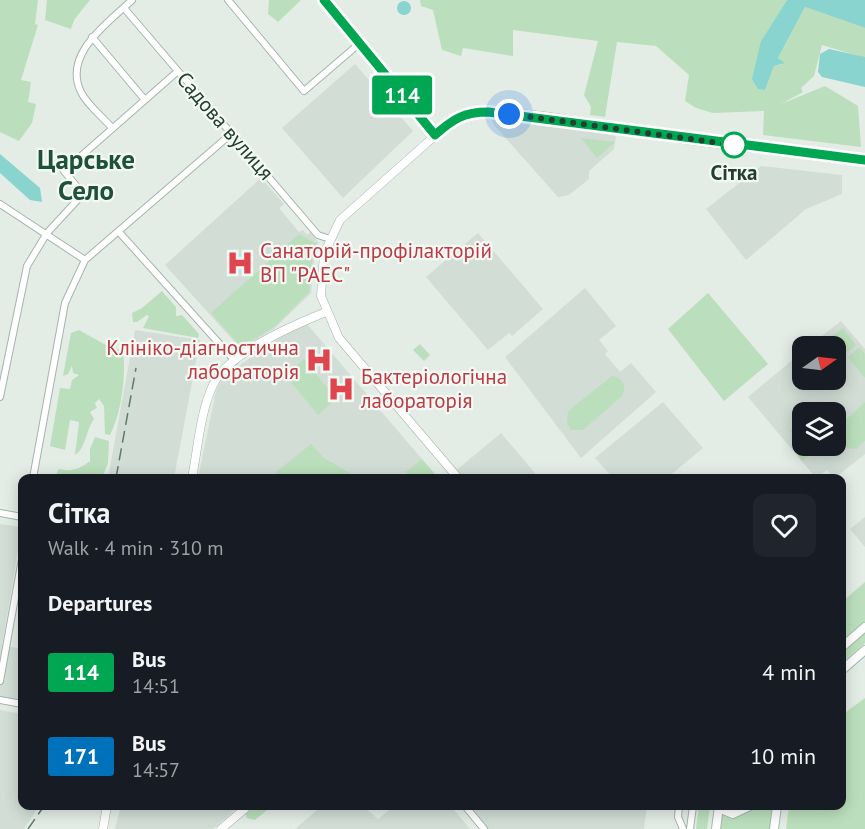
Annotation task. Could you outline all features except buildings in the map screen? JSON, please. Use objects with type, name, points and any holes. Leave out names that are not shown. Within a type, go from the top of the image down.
[{"type":"main road","points":[[846,644],[865,627]]},
{"type":"main road","points":[[846,667],[865,650]]},
{"type":"main road","points":[[716,829],[719,810]]},
{"type":"main road","points":[[725,810],[733,814],[742,810]]},
{"type":"main road","points":[[774,829],[776,810]]},
{"type":"street","points":[[112,128],[81,92],[78,71],[87,42],[132,0]]},
{"type":"street","points":[[228,0],[304,91],[360,43]]},
{"type":"street","points":[[324,0],[435,135]]},
{"type":"street","name":"Садова вулиця","points":[[123,8],[318,235],[330,239]]},
{"type":"street","points":[[92,37],[145,100]]},
{"type":"street","points":[[0,397],[27,266],[47,233],[83,194],[64,171],[177,71]]},
{"type":"street","points":[[455,474],[339,338],[321,296],[321,273],[330,239],[340,220],[454,118],[466,113],[488,112],[865,160]]},
{"type":"street","points":[[34,474],[65,303],[85,260],[231,134]]},
{"type":"street","points":[[0,204],[85,260]]},
{"type":"street","points":[[119,232],[235,361]]},
{"type":"street","points":[[193,474],[208,400],[214,382],[224,369],[280,330],[326,312]]},
{"type":"street","points":[[0,513],[18,516]]},
{"type":"street","points":[[0,681],[18,581]]},
{"type":"street","points":[[0,700],[18,703]]},
{"type":"street","points":[[103,829],[106,810]]},
{"type":"street","points":[[221,829],[243,810]]},
{"type":"street","points":[[468,810],[484,829]]},
{"type":"street","points":[[679,810],[678,817],[683,829]]},
{"type":"street","points":[[690,829],[692,810]]},
{"type":"shaded area","points":[[355,64],[413,131],[343,198],[282,128]]},
{"type":"shaded area","points":[[488,112],[616,136],[614,149],[589,171],[589,179],[569,195],[558,197],[494,125]]},
{"type":"shaded area","points":[[761,166],[842,175],[842,194],[806,209],[746,260],[706,209]]},
{"type":"shaded area","name":"Санаторій-профілакторій ВП \"РАЕС\"","points":[[261,178],[284,204],[279,208],[299,232],[303,230],[307,235],[310,232],[319,243],[314,260],[311,293],[274,329],[241,349],[165,265]]},
{"type":"shaded area","points":[[478,233],[543,309],[512,336],[509,333],[488,350],[426,277]]},
{"type":"shaded area","points":[[585,288],[616,326],[599,340],[608,351],[605,354],[620,372],[631,363],[656,392],[581,458],[505,357]]},
{"type":"shaded area","points":[[841,321],[865,349],[865,454],[840,474],[831,474],[827,470],[822,474],[813,474],[798,456],[846,456],[846,402],[792,402],[792,449],[748,397],[792,360],[792,390],[846,390],[846,336],[822,336]]},
{"type":"shaded area","points":[[307,324],[435,474],[199,474],[216,391],[223,377],[284,334]]},
{"type":"shaded area","points":[[135,330],[200,340],[175,474],[109,474]]},
{"type":"shaded area","points":[[663,402],[703,448],[672,474],[609,474],[595,458]]},
{"type":"shaded area","points":[[501,433],[536,474],[454,474]]},
{"type":"shaded area","points":[[865,517],[865,547],[850,529]]},
{"type":"shaded area","points":[[0,524],[18,526],[18,551],[2,645],[18,648],[18,700],[0,697]]},
{"type":"shaded area","points":[[0,710],[18,713],[18,810],[36,810],[24,829],[0,829]]},
{"type":"shaded area","points":[[120,810],[234,810],[213,829],[115,829]]},
{"type":"shaded area","points":[[317,810],[368,810],[378,819],[389,810],[454,810],[470,829],[295,829]]},
{"type":"shaded area","points":[[468,810],[646,810],[644,829],[484,829]]},
{"type":"green space","points":[[0,0],[38,0],[35,24],[38,25],[21,80],[31,82],[28,102],[36,104],[32,123],[19,141],[0,132]]},
{"type":"green space","points":[[47,0],[90,0],[74,20],[71,29],[45,20]]},
{"type":"green space","points":[[269,0],[301,0],[278,22],[268,14]]},
{"type":"green space","points":[[420,0],[787,0],[761,41],[765,90],[774,66],[783,64],[778,58],[805,7],[865,28],[865,58],[822,45],[814,76],[801,88],[803,92],[781,104],[825,86],[858,106],[861,147],[763,135],[764,111],[713,113],[696,108],[685,101],[689,75],[656,46],[617,42],[605,117],[590,115],[591,107],[584,95],[598,41],[513,30],[513,56],[463,48],[461,56],[442,50],[433,10],[421,6]]},
{"type":"green space","points":[[581,138],[615,142],[597,158]]},
{"type":"green space","points":[[299,234],[317,244],[312,260],[309,292],[274,327],[241,347],[211,313]]},
{"type":"green space","points":[[162,291],[176,307],[176,316],[182,315],[199,334],[198,338],[143,328],[149,316],[147,315],[133,322],[132,313],[142,308]]},
{"type":"green space","points":[[708,293],[768,364],[724,401],[668,329]]},
{"type":"green space","points":[[843,328],[856,345],[846,353],[846,336],[832,336]]},
{"type":"green space","points":[[79,330],[104,344],[123,351],[124,371],[120,404],[110,435],[105,434],[104,406],[99,399],[95,403],[97,408],[90,412],[94,419],[84,443],[75,455],[79,422],[70,420],[65,450],[50,446],[60,388],[70,389],[72,380],[79,375],[73,373],[72,366],[68,374],[63,376],[71,333]]},
{"type":"green space","points":[[420,344],[430,355],[424,361],[413,350]]},
{"type":"green space","points":[[860,347],[865,354],[865,378],[848,357]]},
{"type":"green space","points":[[304,359],[328,389],[328,397],[332,402],[318,415],[285,375]]},
{"type":"green space","points":[[612,376],[623,383],[622,396],[583,430],[571,430],[567,423],[568,411]]},
{"type":"green space","points":[[865,402],[865,441],[856,449],[846,448],[846,420]]},
{"type":"green space","points":[[95,437],[109,441],[108,463],[104,474],[56,474],[59,469],[76,469],[90,461],[90,449]]},
{"type":"green space","points":[[311,444],[324,458],[351,474],[276,474]]},
{"type":"green space","points":[[798,456],[808,456],[802,461]]},
{"type":"green space","points":[[422,459],[435,474],[408,474],[406,472]]},
{"type":"green space","points":[[865,582],[865,623],[846,640],[846,599]]},
{"type":"green space","points":[[865,631],[865,643],[846,660],[846,648]]},
{"type":"green space","points":[[865,698],[865,829],[786,829],[788,810],[846,810],[846,712]]},
{"type":"green space","points":[[249,810],[267,810],[255,820],[247,818],[245,813]]},
{"type":"green space","points":[[698,810],[709,810],[707,829],[696,829]]},
{"type":"green space","points":[[718,810],[776,810],[774,829],[716,829]]},
{"type":"water","points":[[787,0],[865,0],[865,28],[805,7],[778,58],[785,63],[774,66],[765,90],[758,89],[752,79],[761,41]]},
{"type":"water","points":[[404,1],[409,3],[411,8],[409,13],[404,15],[399,13],[397,8],[399,3]]},
{"type":"water","points":[[829,49],[865,57],[865,87],[822,77],[818,72],[820,54]]},
{"type":"water","points":[[0,154],[40,188],[42,202],[30,200],[0,173]]},
{"type":"railway","points":[[117,474],[136,368]]},
{"type":"railway","points":[[28,829],[41,810]]},
{"type":"bus line","name":"114","points":[[324,0],[435,135],[454,118],[466,113],[488,112],[573,121],[657,135],[865,160]]},
{"type":"place","name":"Сітка","points":[[734,145]]},
{"type":"place","name":"Санаторій-профілакторій ВП \"РАЕС\"","points":[[240,263]]},
{"type":"place","name":"Клініко-діагностична лабораторія","points":[[319,360]]},
{"type":"place","name":"Бактеріологічна лабораторія","points":[[341,389]]},
{"type":"district","name":"Царське Село","points":[[86,176]]},
{"type":"route","points":[[509,114],[573,121],[734,145]]}]
